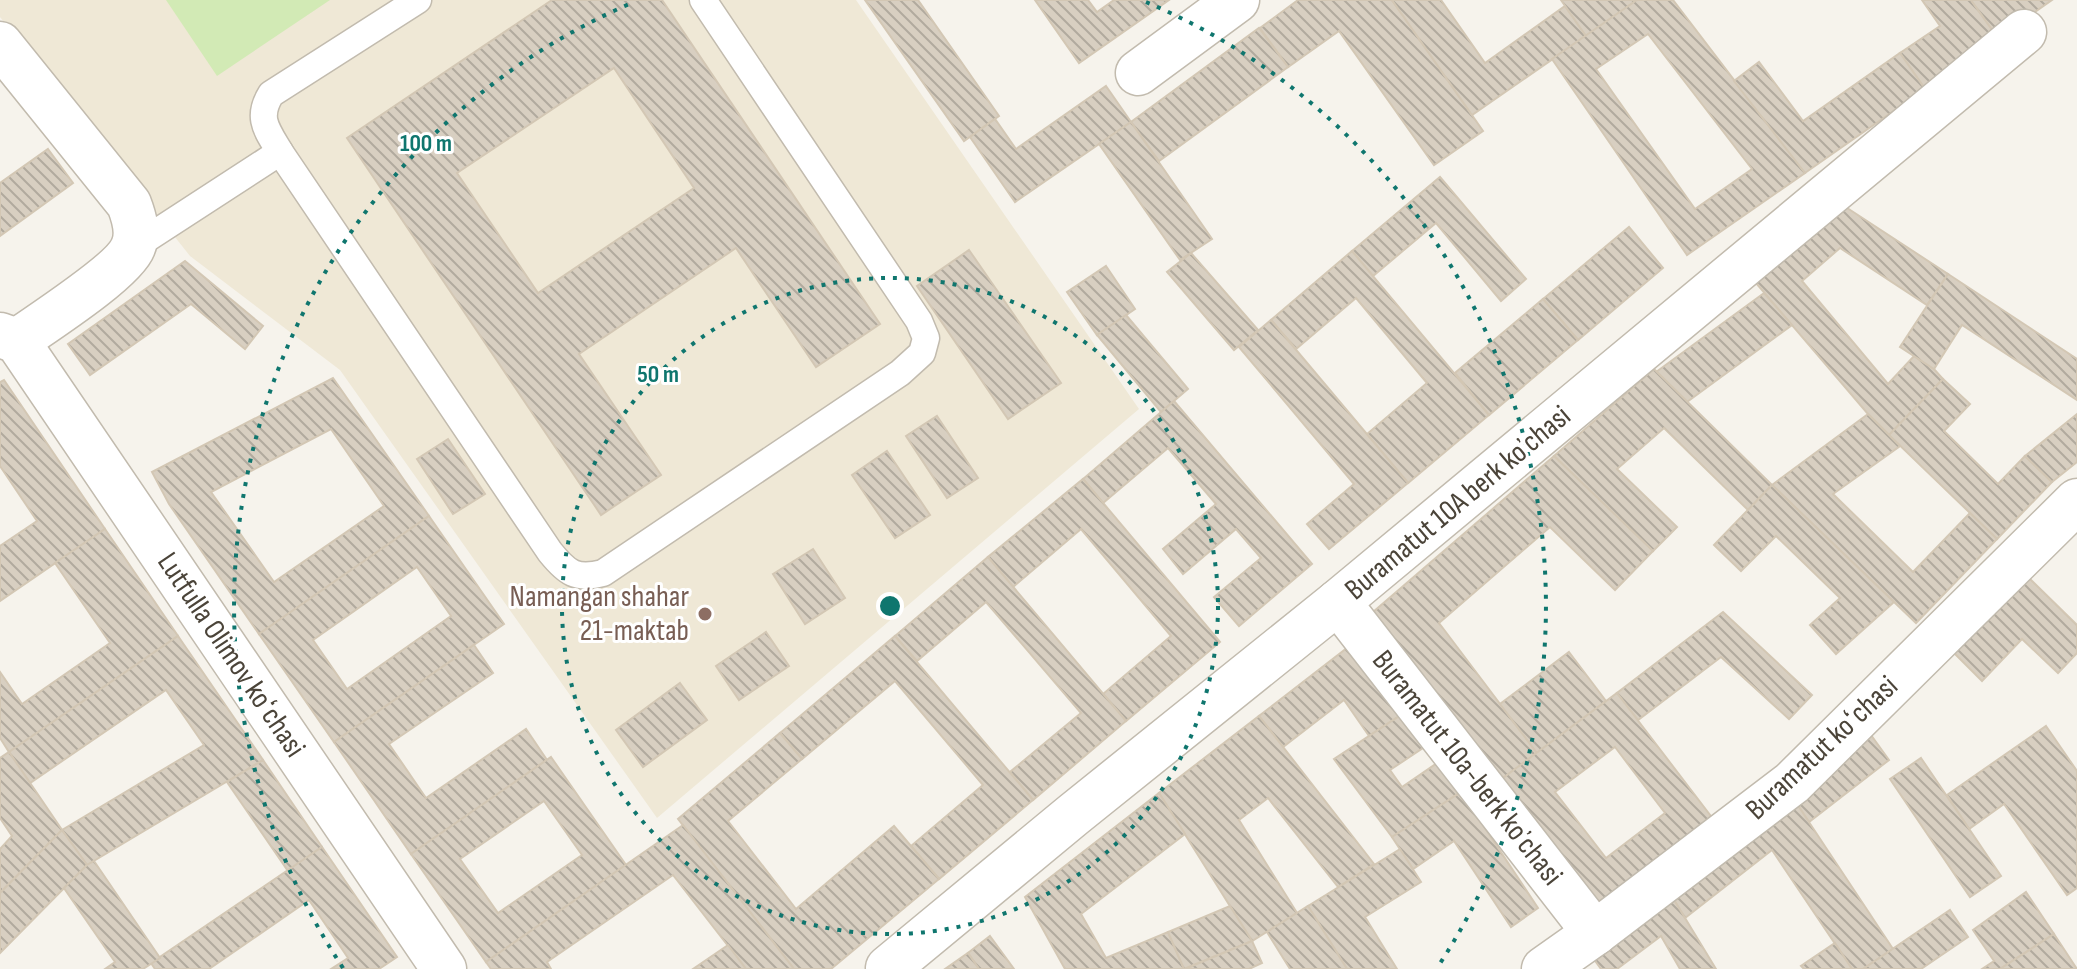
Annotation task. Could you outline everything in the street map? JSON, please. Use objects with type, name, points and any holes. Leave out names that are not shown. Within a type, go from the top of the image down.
[{"type":"street","points":[[1138,73],[1237,0]]},
{"type":"street","name":"Buramatut 10А berk koʼchasi","points":[[888,968],[1338,602],[2024,32]]},
{"type":"street","points":[[0,44],[129,204],[134,215],[134,247]]},
{"type":"street","name":"Lutfulla Olimov koʻchasi","points":[[134,247],[117,268],[9,338],[444,969]]},
{"type":"street","name":"Buramatut koʻchasi","points":[[1550,967],[1792,783],[2077,501]]},
{"type":"street","name":"Buramatut 10а-berk koʼchasi","points":[[1338,602],[1595,933]]},
{"type":"lane","points":[[418,0],[271,94],[264,105],[263,117],[280,152],[550,552],[562,567],[576,575],[590,576],[603,573],[900,373],[922,353],[926,338],[919,321],[703,0]]},
{"type":"lane","points":[[134,247],[280,152]]},
{"type":"shaded area","name":"Namangan shahar 21-maktab","points":[[0,0],[856,0],[1139,409],[657,818],[340,370],[190,256],[0,17]]},
{"type":"green space","points":[[166,0],[330,0],[217,76]]},
{"type":"building","points":[[552,0],[662,0],[880,324],[816,367],[736,248],[579,354],[661,475],[601,515],[347,138]],"holes":[[[614,68],[694,188],[538,293],[457,173]]]},
{"type":"building","points":[[865,0],[918,0],[999,116],[964,141]]},
{"type":"building","points":[[1035,0],[1088,0],[1097,12],[1114,0],[1169,0],[1079,63]]},
{"type":"building","points":[[1298,0],[1392,0],[1483,131],[1434,165],[1339,31],[1288,67],[1260,28]]},
{"type":"building","points":[[1392,0],[1441,0],[1485,63],[1565,6],[1586,36],[1472,115]]},
{"type":"building","points":[[1561,0],[1637,0],[1586,36]]},
{"type":"building","points":[[1637,0],[1673,0],[1805,173],[1687,255],[1552,59]],"holes":[[[1648,34],[1752,169],[1695,209],[1596,69]]]},
{"type":"building","points":[[1922,0],[1971,0],[1998,38],[1925,89],[1900,53],[1940,26]]},
{"type":"building","points":[[1971,0],[2052,0],[1998,38]]},
{"type":"building","points":[[1259,28],[1288,67],[1159,161],[1131,122]]},
{"type":"building","points":[[1900,53],[1925,89],[1805,173],[1734,81],[1759,62],[1803,121]]},
{"type":"building","points":[[1106,86],[1131,122],[1015,202],[970,137],[995,119],[1016,149]]},
{"type":"building","points":[[1131,122],[1212,239],[1180,260],[1099,144]]},
{"type":"building","points":[[48,149],[73,183],[0,236],[0,183]]},
{"type":"building","points":[[1440,177],[1526,279],[1501,301],[1436,223],[1373,276],[1352,251]]},
{"type":"building","points":[[1838,202],[1948,274],[1927,305],[1840,248],[1802,281],[1888,384],[1914,356],[1943,379],[1889,435],[1750,276]]},
{"type":"building","points":[[1629,227],[1663,268],[1578,340],[1543,299]]},
{"type":"building","points":[[969,250],[1061,383],[1008,419],[917,286]]},
{"type":"building","points":[[1352,251],[1489,415],[1408,483],[1367,434],[1427,383],[1356,298],[1296,349],[1271,320]]},
{"type":"building","points":[[1191,253],[1258,330],[1234,350],[1167,272]]},
{"type":"building","points":[[185,261],[263,326],[245,349],[191,304],[90,375],[68,344]]},
{"type":"building","points":[[1106,266],[1135,309],[1097,335],[1067,292]]},
{"type":"building","points":[[1948,274],[2077,359],[2077,400],[1962,325],[1934,369],[1900,347]]},
{"type":"building","points":[[1764,293],[1792,325],[1687,402],[1656,372]]},
{"type":"building","points":[[1543,299],[1578,340],[1489,415],[1455,373]]},
{"type":"building","points":[[1126,315],[1188,389],[1161,412],[1097,335]]},
{"type":"building","points":[[1271,320],[1408,483],[1329,549],[1307,524],[1354,484],[1239,347]]},
{"type":"building","points":[[1654,369],[1772,485],[1748,510],[1664,428],[1617,469],[1677,527],[1653,551],[1554,456]]},
{"type":"building","points":[[333,378],[429,516],[259,634],[169,504],[152,472]],"holes":[[[331,429],[384,506],[274,582],[211,492]]]},
{"type":"building","points":[[1943,379],[1970,404],[1944,431],[1998,484],[2025,456],[2052,482],[1997,539],[1889,435]]},
{"type":"building","points":[[4,380],[105,529],[0,601],[0,546],[37,521],[0,466],[0,382]]},
{"type":"building","points":[[1174,401],[1312,564],[1239,626],[1214,597],[1261,558],[1236,529],[1183,574],[1163,549],[1216,504],[1168,448],[1103,503],[1083,479]]},
{"type":"building","points":[[1868,414],[1900,446],[1833,494],[1913,572],[1970,513],[1997,539],[1916,623],[1772,485]]},
{"type":"building","points":[[2077,414],[2077,462],[2052,482],[2025,456]]},
{"type":"building","points":[[937,416],[978,478],[947,498],[906,436]]},
{"type":"building","points":[[448,439],[485,494],[453,514],[417,459]]},
{"type":"building","points":[[887,451],[930,515],[895,538],[852,475]]},
{"type":"building","points":[[1554,456],[1653,551],[1615,590],[1550,527],[1439,623],[1537,753],[1499,781],[1372,613]]},
{"type":"building","points":[[1083,479],[1220,642],[1126,721],[1103,694],[1171,636],[1081,529],[1013,587],[988,557]]},
{"type":"building","points":[[1772,485],[1894,602],[1836,654],[1810,625],[1840,598],[1776,536],[1741,571],[1714,545]]},
{"type":"building","points":[[429,516],[504,624],[334,742],[259,634]],"holes":[[[417,567],[451,616],[347,689],[313,640]]]},
{"type":"building","points":[[105,529],[178,636],[9,752],[0,738],[0,672],[22,704],[110,643],[55,563]]},
{"type":"building","points":[[813,549],[845,598],[805,624],[773,574]]},
{"type":"building","points":[[988,557],[1126,721],[1033,800],[1010,772],[1081,713],[986,602],[917,661],[895,636]]},
{"type":"building","points":[[2023,572],[2077,625],[2077,653],[2058,673],[2022,639],[1982,681],[1949,648]]},
{"type":"building","points":[[1723,612],[1812,695],[1789,719],[1721,657],[1638,720],[1617,693]]},
{"type":"building","points":[[766,632],[789,666],[739,700],[716,666]]},
{"type":"building","points":[[178,636],[263,760],[87,865],[62,830],[204,745],[166,690],[30,783],[9,752]]},
{"type":"building","points":[[895,636],[1033,800],[939,879],[911,846],[983,785],[895,681],[802,759],[780,733]]},
{"type":"building","points":[[1356,641],[1404,713],[1369,736],[1344,700],[1283,747],[1259,716]]},
{"type":"building","points":[[474,645],[493,673],[389,744],[426,798],[526,729],[547,760],[411,854],[334,742]]},
{"type":"building","points":[[1569,652],[1606,701],[1537,753],[1500,704]]},
{"type":"building","points":[[680,683],[707,720],[643,767],[616,730]]},
{"type":"building","points":[[1617,693],[1720,828],[1602,917],[1499,781]],"holes":[[[1615,747],[1665,813],[1606,858],[1555,792]]]},
{"type":"building","points":[[1404,713],[1426,746],[1390,770],[1402,787],[1440,761],[1461,792],[1392,837],[1334,759]]},
{"type":"building","points":[[1259,716],[1374,864],[1338,887],[1268,798],[1239,820],[1297,913],[1252,941],[1159,793]]},
{"type":"building","points":[[2046,726],[2077,771],[2077,888],[2067,895],[2004,804],[1969,829],[1947,795]]},
{"type":"building","points":[[780,733],[802,759],[728,821],[796,909],[894,826],[939,879],[831,969],[794,969],[678,819]]},
{"type":"building","points":[[1871,735],[1889,760],[1809,822],[1791,795]]},
{"type":"building","points":[[9,752],[62,830],[0,893],[0,849],[12,836],[0,818],[0,758]]},
{"type":"building","points":[[551,757],[626,865],[486,962],[411,854]],"holes":[[[544,801],[582,855],[498,913],[460,859]]]},
{"type":"building","points":[[1921,758],[2001,876],[1970,897],[1890,779]]},
{"type":"building","points":[[263,760],[322,847],[288,871],[227,782]]},
{"type":"building","points":[[1461,792],[1538,908],[1511,927],[1454,841],[1413,869],[1392,837]]},
{"type":"building","points":[[1159,793],[1185,834],[1081,914],[1106,958],[1168,932],[1184,969],[1065,969],[1025,897]]},
{"type":"building","points":[[1791,795],[1893,949],[1863,969],[1852,969],[1772,850],[1685,918],[1668,890]]},
{"type":"building","points":[[683,825],[794,969],[746,969],[673,875],[547,962],[551,969],[491,969],[486,962]]},
{"type":"building","points":[[62,830],[87,865],[0,953],[0,893]]},
{"type":"building","points":[[322,847],[397,957],[379,969],[331,969],[348,958],[309,900],[209,969],[155,969],[151,963]]},
{"type":"building","points":[[1400,849],[1421,882],[1365,917],[1397,969],[1347,969],[1308,906]]},
{"type":"building","points":[[94,861],[160,958],[143,969],[105,969],[115,962],[64,888]]},
{"type":"building","points":[[1668,890],[1716,969],[1680,969],[1661,936],[1617,969],[1601,969],[1588,951]]},
{"type":"building","points":[[2026,892],[2054,934],[2000,969],[1982,969],[1994,961],[1973,930]]},
{"type":"building","points":[[1230,906],[1252,941],[1184,969],[1168,932]]},
{"type":"building","points":[[1308,906],[1347,969],[1290,969],[1267,932]]},
{"type":"building","points":[[1950,910],[1968,937],[1921,969],[1863,969]]},
{"type":"building","points":[[2054,934],[2077,969],[2000,969]]},
{"type":"building","points":[[990,936],[1014,969],[979,969],[968,953]]},
{"type":"building","points":[[1252,941],[1262,963],[1249,969],[1185,969]]},
{"type":"building","points":[[1835,943],[1852,969],[1804,969],[1801,966]]},
{"type":"building","points":[[728,945],[746,969],[693,969]]},
{"type":"building","points":[[968,953],[979,969],[945,969]]},
{"type":"place","name":"Namangan shahar 21-maktab","points":[[705,614]]}]
